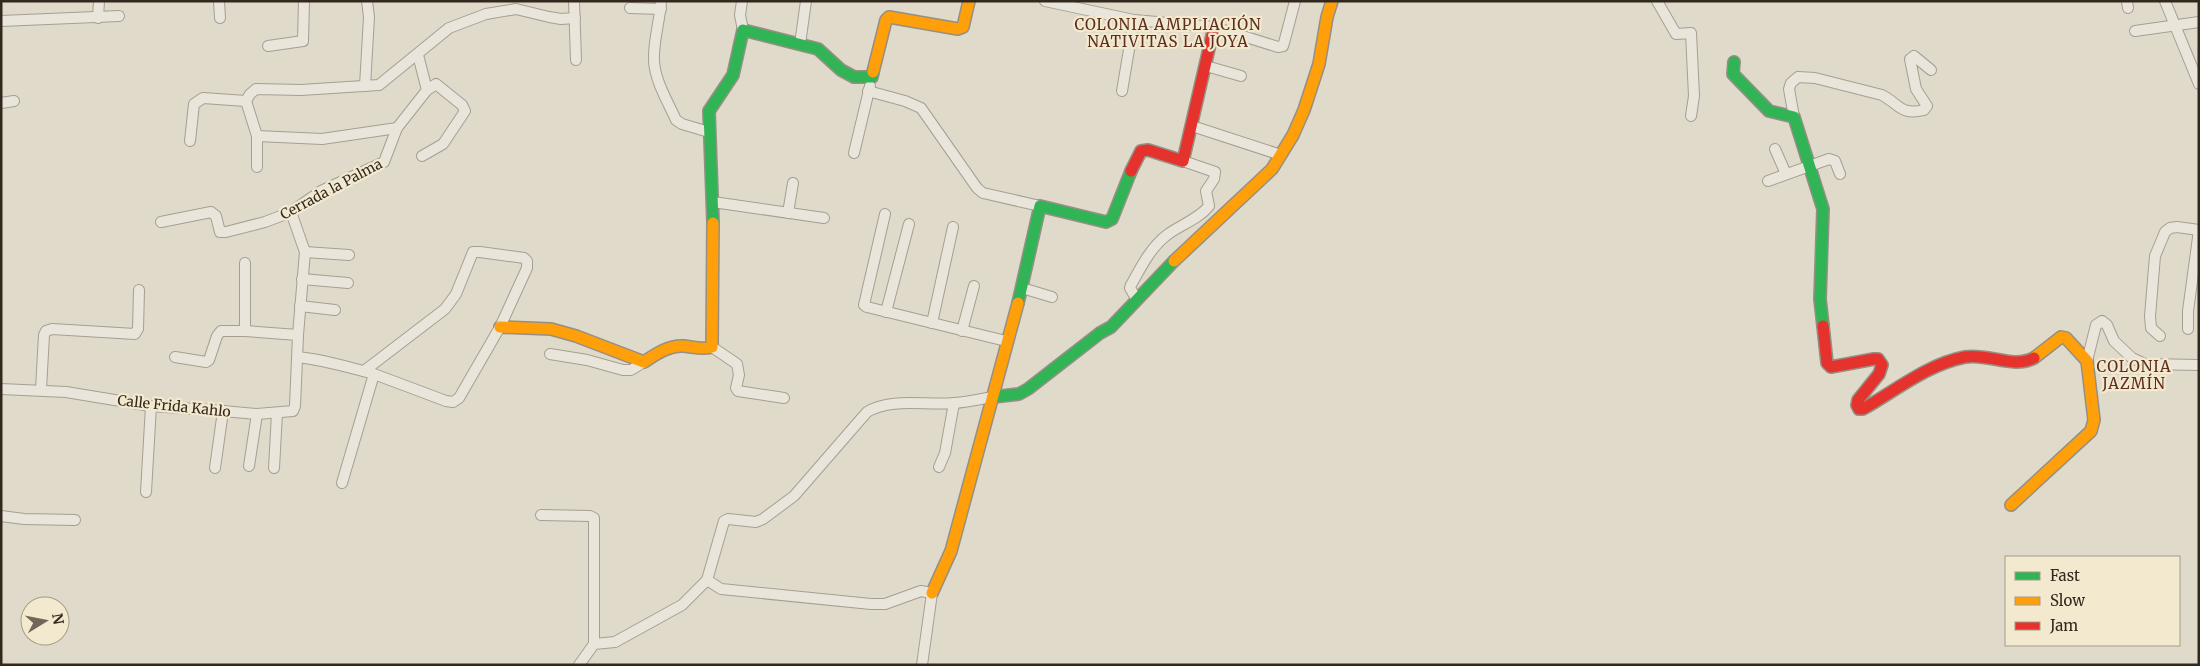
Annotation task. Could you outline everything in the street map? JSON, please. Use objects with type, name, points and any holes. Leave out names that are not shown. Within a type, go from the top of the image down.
[{"type":"street","points":[[98,18],[99,1]]},
{"type":"street","points":[[219,1],[220,18]]},
{"type":"street","points":[[268,46],[303,41],[304,1]]},
{"type":"street","points":[[365,86],[369,17],[367,1]]},
{"type":"street","points":[[533,1],[533,12]]},
{"type":"street","points":[[574,1],[576,60]]},
{"type":"street","points":[[712,347],[713,202],[709,132],[710,110],[712,103],[729,81],[732,74],[743,30],[740,15],[742,1]]},
{"type":"street","points":[[800,44],[806,1]]},
{"type":"street","points":[[854,153],[886,20],[889,17],[958,29],[963,27],[965,23],[969,1]]},
{"type":"street","points":[[1045,1],[1134,20],[1214,27],[1278,47],[1283,46],[1295,1]]},
{"type":"street","points":[[594,644],[615,642],[682,604],[707,580],[724,521],[728,518],[756,522],[783,506],[794,496],[866,412],[873,408],[894,405],[954,403],[1019,394],[1038,384],[1100,333],[1118,321],[1190,244],[1262,180],[1281,155],[1293,135],[1304,110],[1319,64],[1327,17],[1332,1]]},
{"type":"street","points":[[1657,1],[1676,34],[1692,33],[1694,96],[1690,116]]},
{"type":"street","points":[[2165,1],[2199,84]]},
{"type":"street","points":[[630,8],[661,5],[654,50],[654,63],[658,81],[676,120],[682,124],[709,132]]},
{"type":"street","points":[[257,167],[257,136],[246,101],[256,89],[301,90],[379,85],[449,28],[471,19],[505,10],[516,9],[561,19],[575,18]]},
{"type":"street","points":[[1,21],[119,16]]},
{"type":"street","points":[[1122,91],[1134,20]]},
{"type":"street","points":[[2135,31],[2199,22]]},
{"type":"street","points":[[1183,161],[1214,27]]},
{"type":"street","points":[[743,30],[800,44],[822,52],[831,63],[854,77],[872,78]]},
{"type":"street","points":[[418,55],[427,90],[436,84],[440,86],[462,105],[465,111],[443,144],[422,156]]},
{"type":"street","points":[[1931,70],[1914,56],[1910,59],[1916,89],[1927,106],[1924,110],[1918,112],[1899,109],[1892,100],[1882,95],[1815,78],[1798,77],[1791,83],[1789,89],[1794,117],[1823,212],[1820,299],[1827,363],[1837,367],[1878,359],[1882,365],[1879,374],[1858,400],[1857,405],[1859,409],[1863,409],[1945,364],[1966,357],[1980,356],[2023,362],[2034,357],[2061,337],[2066,338],[2087,361]]},
{"type":"street","points":[[1734,62],[1734,74],[1769,111],[1794,117]]},
{"type":"street","points":[[1206,66],[1241,76]]},
{"type":"street","name":"Cerrada la Palma","points":[[161,222],[211,212],[216,216],[220,232],[265,222],[291,212],[321,191],[384,162],[397,128],[427,90]]},
{"type":"street","points":[[868,91],[910,102],[921,108],[977,188],[983,193],[1106,222],[1112,219],[1137,156],[1141,151],[1148,150],[1215,172],[1214,180],[1206,191],[1208,206],[1200,214],[1165,236],[1153,250],[1131,285],[1130,288],[1137,300]]},
{"type":"street","points":[[190,141],[194,104],[197,100],[203,98],[246,101]]},
{"type":"street","points":[[1,103],[14,101]]},
{"type":"street","points":[[1192,126],[1281,155]]},
{"type":"street","points":[[257,136],[322,139],[397,128]]},
{"type":"street","points":[[1775,149],[1786,174]]},
{"type":"street","points":[[1768,181],[1808,166],[1833,160],[1840,174]]},
{"type":"street","points":[[788,214],[793,183]]},
{"type":"street","points":[[713,202],[824,218]]},
{"type":"street","points":[[922,665],[932,593],[951,551],[993,397],[1006,341],[1022,288],[1040,206]]},
{"type":"street","points":[[291,212],[305,252],[298,357],[323,360],[369,372],[446,401],[453,402],[458,398],[500,327],[527,268],[528,261],[524,258],[473,252],[456,294],[445,309],[369,372],[342,483]]},
{"type":"street","points":[[884,214],[864,305],[1006,341]]},
{"type":"street","points":[[886,312],[909,224]]},
{"type":"street","points":[[932,323],[953,227]]},
{"type":"street","points":[[2160,336],[2151,328],[2150,316],[2155,256],[2165,232],[2170,228],[2199,230],[2188,311],[2188,329]]},
{"type":"street","points":[[305,252],[349,255]]},
{"type":"street","points":[[244,263],[245,331]]},
{"type":"street","points":[[302,279],[348,282]]},
{"type":"street","points":[[962,331],[974,286]]},
{"type":"street","points":[[1022,288],[1052,296]]},
{"type":"street","points":[[41,389],[44,335],[46,331],[52,329],[136,334],[138,329],[139,290]]},
{"type":"street","points":[[300,306],[335,310]]},
{"type":"street","points":[[2011,505],[2091,431],[2094,420],[2087,361],[2096,325],[2102,321],[2107,325],[2114,341],[2132,358],[2146,364],[2199,365]]},
{"type":"street","points":[[500,327],[551,329],[576,336],[644,362]]},
{"type":"street","points":[[175,357],[206,362],[209,360],[217,336],[221,331],[298,335]]},
{"type":"street","points":[[550,354],[587,360],[623,370],[631,370],[671,347],[684,346],[706,349],[712,347]]},
{"type":"street","points":[[712,347],[737,364],[739,375],[736,388],[738,391],[784,398]]},
{"type":"street","name":"Calle Frida Kahlo","points":[[1,389],[41,389],[151,406],[257,414],[277,413],[293,411],[295,406],[298,357]]},
{"type":"street","points":[[939,467],[944,453],[954,403]]},
{"type":"street","points":[[146,492],[151,406]]},
{"type":"street","points":[[216,468],[223,411]]},
{"type":"street","points":[[274,468],[277,413]]},
{"type":"street","points":[[249,466],[257,414]]},
{"type":"street","points":[[541,515],[590,516],[594,518],[594,644],[579,665]]},
{"type":"street","points":[[1,516],[24,519],[75,520]]},
{"type":"street","points":[[707,580],[721,589],[871,604],[885,604],[921,591],[932,593]]},
{"type":"traffic: fast","points":[[713,223],[709,111],[733,75],[743,30],[818,49],[841,70],[854,77],[872,77],[873,72]]},
{"type":"traffic: fast","points":[[1734,62],[1733,74],[1769,111],[1794,117],[1823,209],[1820,299],[1823,326]]},
{"type":"traffic: fast","points":[[1018,303],[1040,206],[1106,222],[1112,219],[1131,171]]},
{"type":"traffic: fast","points":[[993,397],[1019,394],[1028,389],[1100,333],[1111,327],[1174,261]]},
{"type":"traffic: slow","points":[[873,72],[886,20],[889,17],[958,29],[963,27],[969,1]]},
{"type":"traffic: slow","points":[[1174,261],[1272,169],[1293,135],[1304,110],[1319,64],[1327,17],[1332,1]]},
{"type":"traffic: slow","points":[[500,327],[551,329],[576,336],[644,362],[673,347],[712,347],[713,223]]},
{"type":"traffic: slow","points":[[932,593],[951,551],[1018,303]]},
{"type":"traffic: slow","points":[[2011,505],[2091,431],[2094,420],[2087,361],[2066,338],[2061,337],[2034,358]]},
{"type":"traffic: jam","points":[[1131,171],[1141,151],[1148,150],[1183,161],[1214,27]]},
{"type":"traffic: jam","points":[[1823,326],[1827,363],[1831,367],[1874,359],[1878,359],[1882,365],[1879,374],[1858,400],[1857,405],[1859,409],[1863,409],[1925,372],[1951,361],[1974,356],[2018,362],[2034,358]]},
{"type":"district","name":"COLONIA AMPLIACIÓN NATIVITAS LA JOYA","points":[[1168,32]]},
{"type":"district","name":"COLONIA JAZMÍN","points":[[2134,374]]}]
